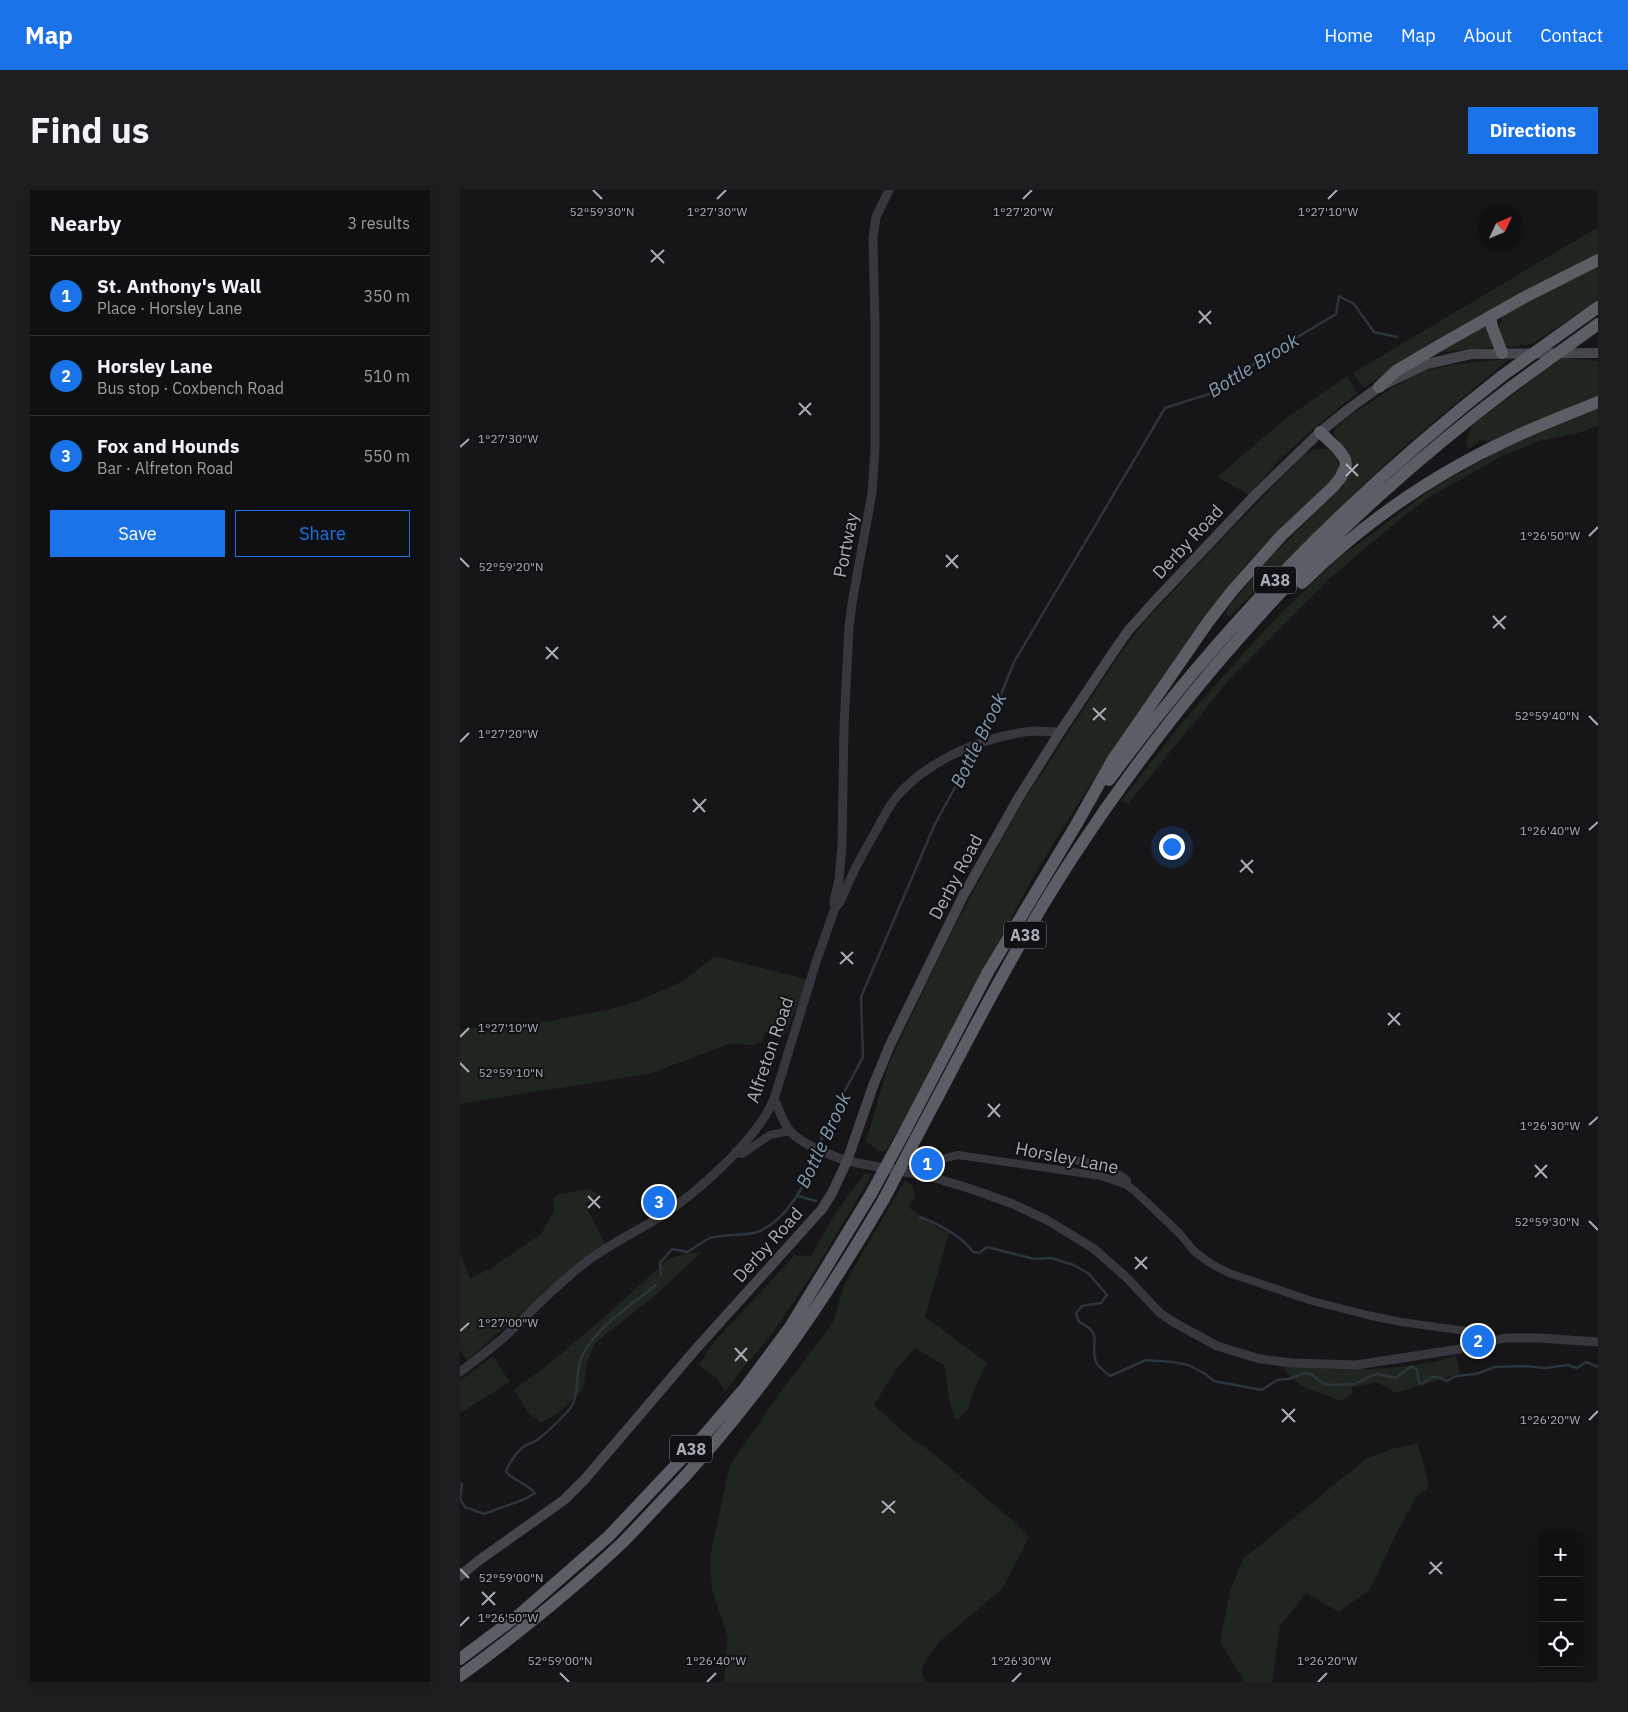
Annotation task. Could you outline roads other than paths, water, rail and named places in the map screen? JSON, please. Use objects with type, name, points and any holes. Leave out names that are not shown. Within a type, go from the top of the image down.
[{"type":"highway","points":[[1379,387],[1396,371],[1490,317],[1598,260]]},
{"type":"highway","name":"A38","points":[[460,1659],[520,1614],[609,1536],[707,1432],[744,1389],[790,1327],[871,1194],[988,972],[1082,815],[1204,658],[1262,593],[1317,536],[1374,483],[1502,376],[1598,307]]},
{"type":"highway","points":[[1490,317],[1502,353]]},
{"type":"highway","name":"A38","points":[[460,1676],[529,1625],[621,1544],[691,1470],[748,1403],[791,1346],[831,1287],[884,1199],[1002,974],[1048,897],[1099,818],[1151,746],[1201,683],[1252,624],[1326,546],[1380,495],[1511,386],[1598,324]]},
{"type":"highway","points":[[1151,746],[1278,607],[1314,571],[1362,531],[1421,489],[1464,463],[1510,439],[1598,402]]},
{"type":"highway","points":[[1082,815],[1112,761],[1208,622],[1281,536],[1333,487],[1341,477],[1346,464],[1345,458],[1320,432]]},
{"type":"main road","name":"Derby Road","points":[[460,1576],[564,1500],[585,1479],[695,1350],[816,1218],[832,1194],[847,1162],[881,1066],[922,978],[982,861],[1060,732],[1112,654],[1141,617],[1256,494],[1320,432],[1379,387],[1427,364],[1472,354],[1598,353]]},
{"type":"street","name":"Portway","points":[[835,908],[834,901],[839,880],[842,845],[844,727],[849,628],[872,493],[875,450],[876,327],[873,238],[876,217],[889,190]]},
{"type":"street","name":"Alfreton Road","points":[[460,1372],[500,1341],[574,1271],[603,1250],[659,1217],[695,1191],[735,1152],[757,1127],[774,1099],[817,959],[835,908],[840,902],[861,856],[898,795],[919,776],[954,755],[984,743],[1031,732],[1060,732]]},
{"type":"street","points":[[774,1099],[790,1131],[813,1146],[847,1162],[932,1177],[974,1190],[1013,1204],[1078,1238],[1106,1258],[1160,1313],[1199,1336],[1234,1352],[1269,1361],[1356,1366],[1460,1349],[1494,1340],[1526,1337],[1598,1342]]},
{"type":"street","points":[[735,1152],[742,1154],[770,1135],[790,1131]]},
{"type":"street","points":[[1034,1151],[1111,1169],[1126,1180],[1127,1185]]},
{"type":"street","name":"Horsley Lane","points":[[932,1177],[935,1165],[939,1160],[958,1156],[1100,1176],[1127,1185],[1151,1205],[1195,1252],[1212,1265],[1228,1273],[1309,1300],[1367,1316],[1473,1332],[1491,1336],[1494,1340]]},
{"type":"waterway","name":"Bottle Brook","points":[[980,740],[992,717],[1014,662],[1165,408],[1212,393],[1264,357],[1336,314],[1339,296],[1354,304],[1374,332],[1397,337]]},
{"type":"waterway","name":"Bottle Brook","points":[[819,1147],[825,1128],[863,1057],[861,997],[935,824],[977,747]]},
{"type":"waterway","name":"Bottle Brook","points":[[661,1275],[660,1263],[672,1249],[687,1252],[710,1238],[754,1233],[770,1225],[780,1217],[796,1198],[817,1153]]},
{"type":"waterway","points":[[798,1196],[816,1201]]},
{"type":"waterway","points":[[920,1217],[956,1235],[973,1252],[979,1253],[987,1247],[1034,1259],[1051,1258],[1074,1265],[1089,1274],[1107,1295],[1101,1303],[1082,1306],[1076,1313],[1079,1322],[1087,1326],[1094,1335],[1096,1362],[1110,1376],[1146,1360],[1172,1362],[1188,1365],[1204,1373],[1214,1381],[1262,1390],[1277,1380],[1288,1379],[1306,1373],[1311,1374],[1324,1384],[1355,1384],[1377,1374],[1396,1378],[1410,1367],[1413,1367],[1417,1370],[1419,1383],[1422,1384],[1434,1377],[1447,1381],[1456,1376],[1476,1374],[1495,1367],[1523,1366],[1545,1368],[1568,1365],[1577,1368],[1586,1362],[1598,1367]]},
{"type":"waterway","name":"Bottle Brook","points":[[460,1483],[462,1484],[460,1499],[465,1507],[484,1514],[525,1499],[535,1493],[506,1472],[511,1462],[523,1447],[535,1441],[549,1430],[565,1415],[572,1405],[575,1399],[578,1370],[582,1356],[596,1335],[615,1317],[656,1285]]},
{"type":"place","name":"St. Anthony's Wall","points":[[927,1164]]},
{"type":"place","name":"Fox and Hounds","points":[[659,1202]]},
{"type":"place","name":"Horsley Lane","points":[[1478,1341]]}]
